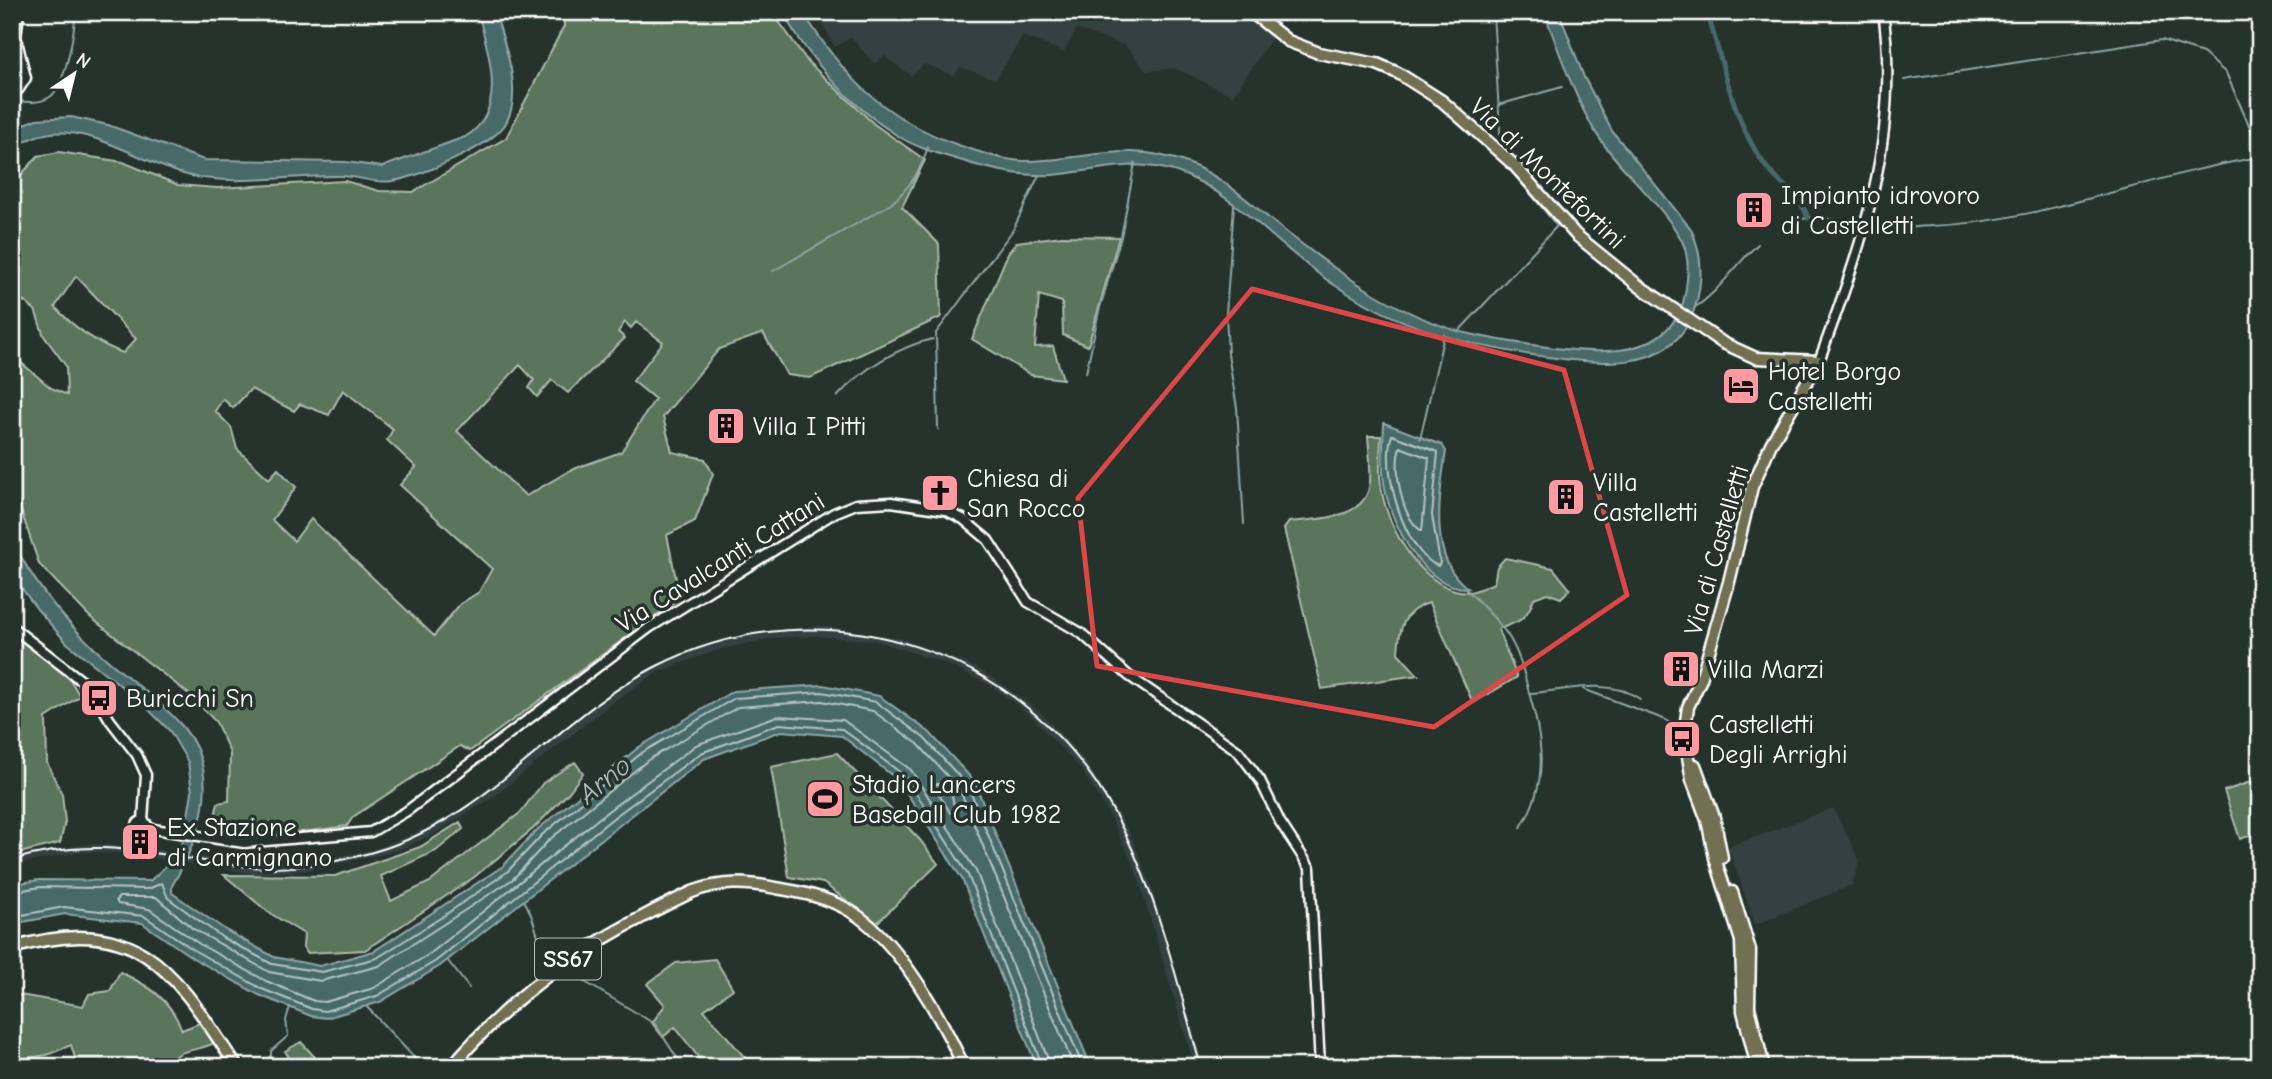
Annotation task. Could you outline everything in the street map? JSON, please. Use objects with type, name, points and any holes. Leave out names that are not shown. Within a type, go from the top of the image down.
[{"type":"main road","name":"Via di Montefortini","points":[[1251,12],[1288,41],[1319,53],[1377,64],[1398,73],[1442,101],[1514,165],[1576,235],[1696,326],[1732,348],[1756,358],[1819,361]]},
{"type":"main road","name":"Via di Castelletti","points":[[1758,1067],[1742,1011],[1741,941],[1715,858],[1707,820],[1692,780],[1684,734],[1685,720],[1709,652],[1752,487],[1776,434],[1819,361]]},
{"type":"main road","points":[[1685,720],[1699,778],[1714,817],[1721,857],[1748,939],[1751,963],[1749,1007],[1764,1067]]},
{"type":"main road","name":"SS67","points":[[451,1067],[507,1006],[572,956],[619,929],[709,886],[735,883],[790,890],[829,901],[857,916],[886,944],[918,986],[947,1031],[964,1067]]},
{"type":"main road","points":[[12,948],[40,941],[90,938],[113,941],[135,949],[170,972],[202,1013],[237,1067]]},
{"type":"street","points":[[12,93],[19,89],[26,78],[16,37],[19,12]]},
{"type":"street","points":[[1819,361],[1869,218],[1884,139],[1889,85],[1883,12]]},
{"type":"street","name":"Via Cavalcanti Cattani","points":[[12,627],[91,688],[110,720],[137,755],[146,775],[145,824],[170,833],[244,843],[371,832],[384,826],[649,628],[834,513],[874,502],[945,510],[976,528],[999,555],[1028,602],[1074,628],[1129,676],[1238,751],[1255,771],[1280,822],[1310,868],[1320,1067]]},
{"type":"highlighted area","points":[[1252,289],[1564,370],[1627,595],[1434,727],[1097,666],[1078,498]]},
{"type":"shaded area","points":[[816,12],[1245,12],[1273,36],[1233,96],[1175,68],[1146,71],[1126,46],[1077,29],[1064,52],[1023,36],[996,79],[960,67],[954,76],[925,64],[911,76],[884,56],[874,64],[851,37],[835,47]]},
{"type":"shaded area","points":[[820,626],[900,638],[969,664],[995,679],[1040,712],[1086,762],[1129,832],[1150,882],[1204,1067],[1195,1067],[1135,868],[1107,810],[1080,768],[1031,716],[992,686],[944,663],[877,641],[818,636],[774,638],[721,649],[659,671],[617,699],[492,798],[434,834],[397,851],[302,871],[256,874],[118,853],[80,852],[12,865],[12,856],[91,844],[140,847],[257,865],[302,863],[376,849],[426,828],[461,809],[589,709],[649,668],[689,650],[740,635]]},
{"type":"shaded area","points":[[1833,808],[1860,861],[1852,885],[1755,925],[1728,847]]},
{"type":"green space","points":[[563,12],[772,12],[808,62],[874,124],[925,160],[902,207],[939,244],[941,317],[810,378],[787,375],[763,333],[719,349],[663,417],[672,452],[705,459],[713,474],[695,521],[667,535],[680,598],[470,751],[460,746],[353,817],[347,826],[245,840],[218,832],[213,824],[218,803],[229,801],[230,753],[216,722],[190,695],[90,617],[39,564],[12,484],[12,355],[51,388],[67,395],[66,366],[44,336],[35,310],[12,292],[12,185],[38,156],[59,152],[123,162],[178,185],[217,188],[345,181],[379,191],[413,192],[506,138],[564,26]],"holes":[[[76,276],[136,339],[123,353],[86,334],[55,307]],[[625,322],[631,328],[636,322],[663,342],[633,381],[655,399],[621,452],[571,470],[526,496],[457,431],[520,365],[534,380],[529,388],[537,397],[552,380],[568,393],[625,338],[618,332]],[[251,389],[294,411],[300,404],[329,415],[343,390],[393,429],[387,440],[416,467],[400,485],[492,569],[479,592],[460,604],[434,636],[311,519],[294,541],[272,520],[296,487],[278,469],[269,479],[237,449],[231,427],[215,411],[223,399],[233,408]]]},
{"type":"green space","points":[[1062,236],[1119,237],[1088,346],[1063,335],[1062,302],[1039,295],[1035,347],[1053,346],[1063,379],[1031,375],[972,339],[1008,253],[1017,242]]},
{"type":"green space","points":[[1368,436],[1381,436],[1381,485],[1388,515],[1395,530],[1414,560],[1438,582],[1468,592],[1478,590],[1494,583],[1497,567],[1505,558],[1553,568],[1570,589],[1561,598],[1547,593],[1534,598],[1521,619],[1498,629],[1517,677],[1473,703],[1429,603],[1413,610],[1401,628],[1398,653],[1418,675],[1322,689],[1284,529],[1289,522],[1339,515],[1360,503],[1367,494],[1370,481]]},
{"type":"green space","points":[[12,633],[64,670],[80,696],[46,718],[47,763],[62,794],[65,822],[60,843],[12,855]]},
{"type":"green space","points":[[837,753],[920,840],[938,864],[877,923],[823,883],[789,877],[771,767]]},
{"type":"green space","points":[[575,762],[583,773],[569,792],[534,828],[473,878],[365,950],[307,953],[303,947],[304,934],[268,912],[224,875],[335,876],[420,847],[460,822],[463,829],[436,851],[381,876],[391,901],[430,882],[520,813],[543,783]]},
{"type":"green space","points":[[2260,779],[2260,832],[2240,839],[2224,791]]},
{"type":"green space","points":[[715,959],[733,989],[704,1010],[753,1067],[706,1067],[675,1027],[663,1037],[652,1023],[665,1005],[647,984],[676,963]]},
{"type":"green space","points":[[120,972],[158,995],[171,1010],[182,1030],[202,1022],[214,1043],[182,1053],[164,1067],[78,1067],[71,1045],[47,1055],[15,1060],[17,1067],[12,1067],[12,1000],[20,995],[83,1006],[89,994],[110,991]]},
{"type":"green space","points":[[301,1042],[324,1067],[295,1067],[285,1051]]},
{"type":"water","points":[[478,12],[495,12],[507,52],[513,95],[507,121],[500,130],[473,150],[404,179],[385,182],[340,176],[250,180],[196,177],[174,171],[104,142],[80,135],[56,133],[33,137],[12,151],[12,130],[36,119],[71,117],[108,125],[204,160],[346,162],[382,167],[465,137],[479,126],[487,112],[492,80]]},
{"type":"water","points":[[782,12],[803,12],[850,76],[887,109],[958,145],[982,153],[1024,161],[1126,152],[1146,153],[1190,164],[1218,179],[1332,266],[1392,304],[1414,314],[1458,331],[1497,340],[1578,350],[1621,350],[1648,342],[1674,322],[1685,294],[1686,254],[1674,227],[1615,158],[1586,116],[1544,12],[1559,12],[1584,77],[1612,131],[1691,229],[1696,240],[1700,276],[1694,311],[1678,338],[1664,349],[1629,361],[1591,362],[1525,354],[1441,335],[1388,315],[1336,286],[1234,204],[1200,182],[1181,174],[1148,166],[1132,166],[1050,175],[1017,174],[972,164],[907,141],[880,124],[832,81]]},
{"type":"water","points":[[1384,423],[1442,445],[1446,451],[1441,486],[1441,543],[1446,561],[1455,576],[1468,588],[1452,586],[1437,578],[1424,567],[1403,537],[1385,489]]},
{"type":"water","name":"Arno","points":[[12,539],[48,598],[95,649],[173,716],[195,746],[205,786],[203,807],[191,848],[172,886],[172,893],[227,931],[274,957],[320,966],[374,951],[503,866],[538,829],[639,747],[733,691],[823,685],[879,696],[929,732],[974,781],[1091,1067],[1037,1067],[962,879],[899,781],[842,736],[781,731],[704,759],[440,966],[380,1002],[326,1018],[311,1016],[259,995],[193,958],[142,923],[65,914],[12,924],[12,886],[15,884],[39,880],[150,881],[170,862],[184,840],[192,792],[188,762],[170,731],[141,702],[67,643],[12,575]]},
{"type":"waterway","points":[[12,101],[41,101],[56,91],[68,58],[76,12]]},
{"type":"waterway","points":[[1493,12],[1501,147]]},
{"type":"waterway","points":[[1707,12],[1744,129],[1764,164],[1800,202],[1808,218]]},
{"type":"waterway","points":[[1904,80],[2162,40],[2203,53],[2226,73],[2260,150]]},
{"type":"waterway","points":[[1498,105],[1562,87]]},
{"type":"waterway","points":[[773,271],[891,204],[914,178],[928,147]]},
{"type":"waterway","points":[[1867,226],[1931,226],[2014,216],[2260,157]]},
{"type":"waterway","points":[[1086,373],[1099,311],[1121,237],[1135,163]]},
{"type":"waterway","points":[[1460,330],[1557,226],[1507,165]]},
{"type":"waterway","points":[[938,429],[936,333],[1013,230],[1039,175]]},
{"type":"waterway","points":[[1234,205],[1226,314],[1228,354],[1237,408],[1244,524]]},
{"type":"waterway","points":[[1791,223],[1816,218],[1861,225]]},
{"type":"waterway","points":[[1695,307],[1711,295],[1758,244]]},
{"type":"waterway","points":[[1420,439],[1444,335]]},
{"type":"waterway","points":[[837,397],[880,361],[933,339]]},
{"type":"waterway","points":[[1466,589],[1500,624],[1513,644],[1534,710],[1540,745],[1540,778],[1530,811],[1521,827]]},
{"type":"waterway","points":[[1530,693],[1601,687],[1615,688],[1640,699]]},
{"type":"waterway","points":[[1583,689],[1666,720],[1679,731]]},
{"type":"waterway","points":[[524,901],[544,951],[558,965]]},
{"type":"waterway","points":[[448,961],[469,988]]},
{"type":"waterway","points":[[565,970],[655,1024],[683,1067]]},
{"type":"waterway","points":[[366,1006],[423,1067]]},
{"type":"waterway","points":[[279,1067],[271,1059],[271,1051],[288,1036],[286,1020],[290,1007]]},
{"type":"waterway","points":[[263,1067],[270,1056]]},
{"type":"railway","points":[[12,860],[45,852],[105,848],[252,867],[285,868],[320,864],[370,853],[424,832],[459,812],[587,711],[655,667],[720,642],[786,630],[852,632],[916,647],[976,673],[1031,710],[1078,758],[1116,816],[1144,876],[1165,939],[1201,1067]]},
{"type":"place","name":"Impianto idrovoro di Castelletti","points":[[1754,210]]},
{"type":"place","name":"Hotel Borgo Castelletti","points":[[1741,386]]},
{"type":"place","name":"Villa I Pitti","points":[[726,426]]},
{"type":"place","name":"Chiesa di San Rocco","points":[[940,493]]},
{"type":"place","name":"Villa Castelletti","points":[[1566,497]]},
{"type":"place","name":"Villa Marzi","points":[[1681,669]]},
{"type":"place","name":"Buricchi Sn","points":[[99,698]]},
{"type":"place","name":"Castelletti Degli Arrighi","points":[[1682,739]]},
{"type":"place","name":"Stadio Lancers Baseball Club 1982","points":[[825,799]]},
{"type":"place","name":"Ex Stazione di Carmignano","points":[[140,842]]}]
